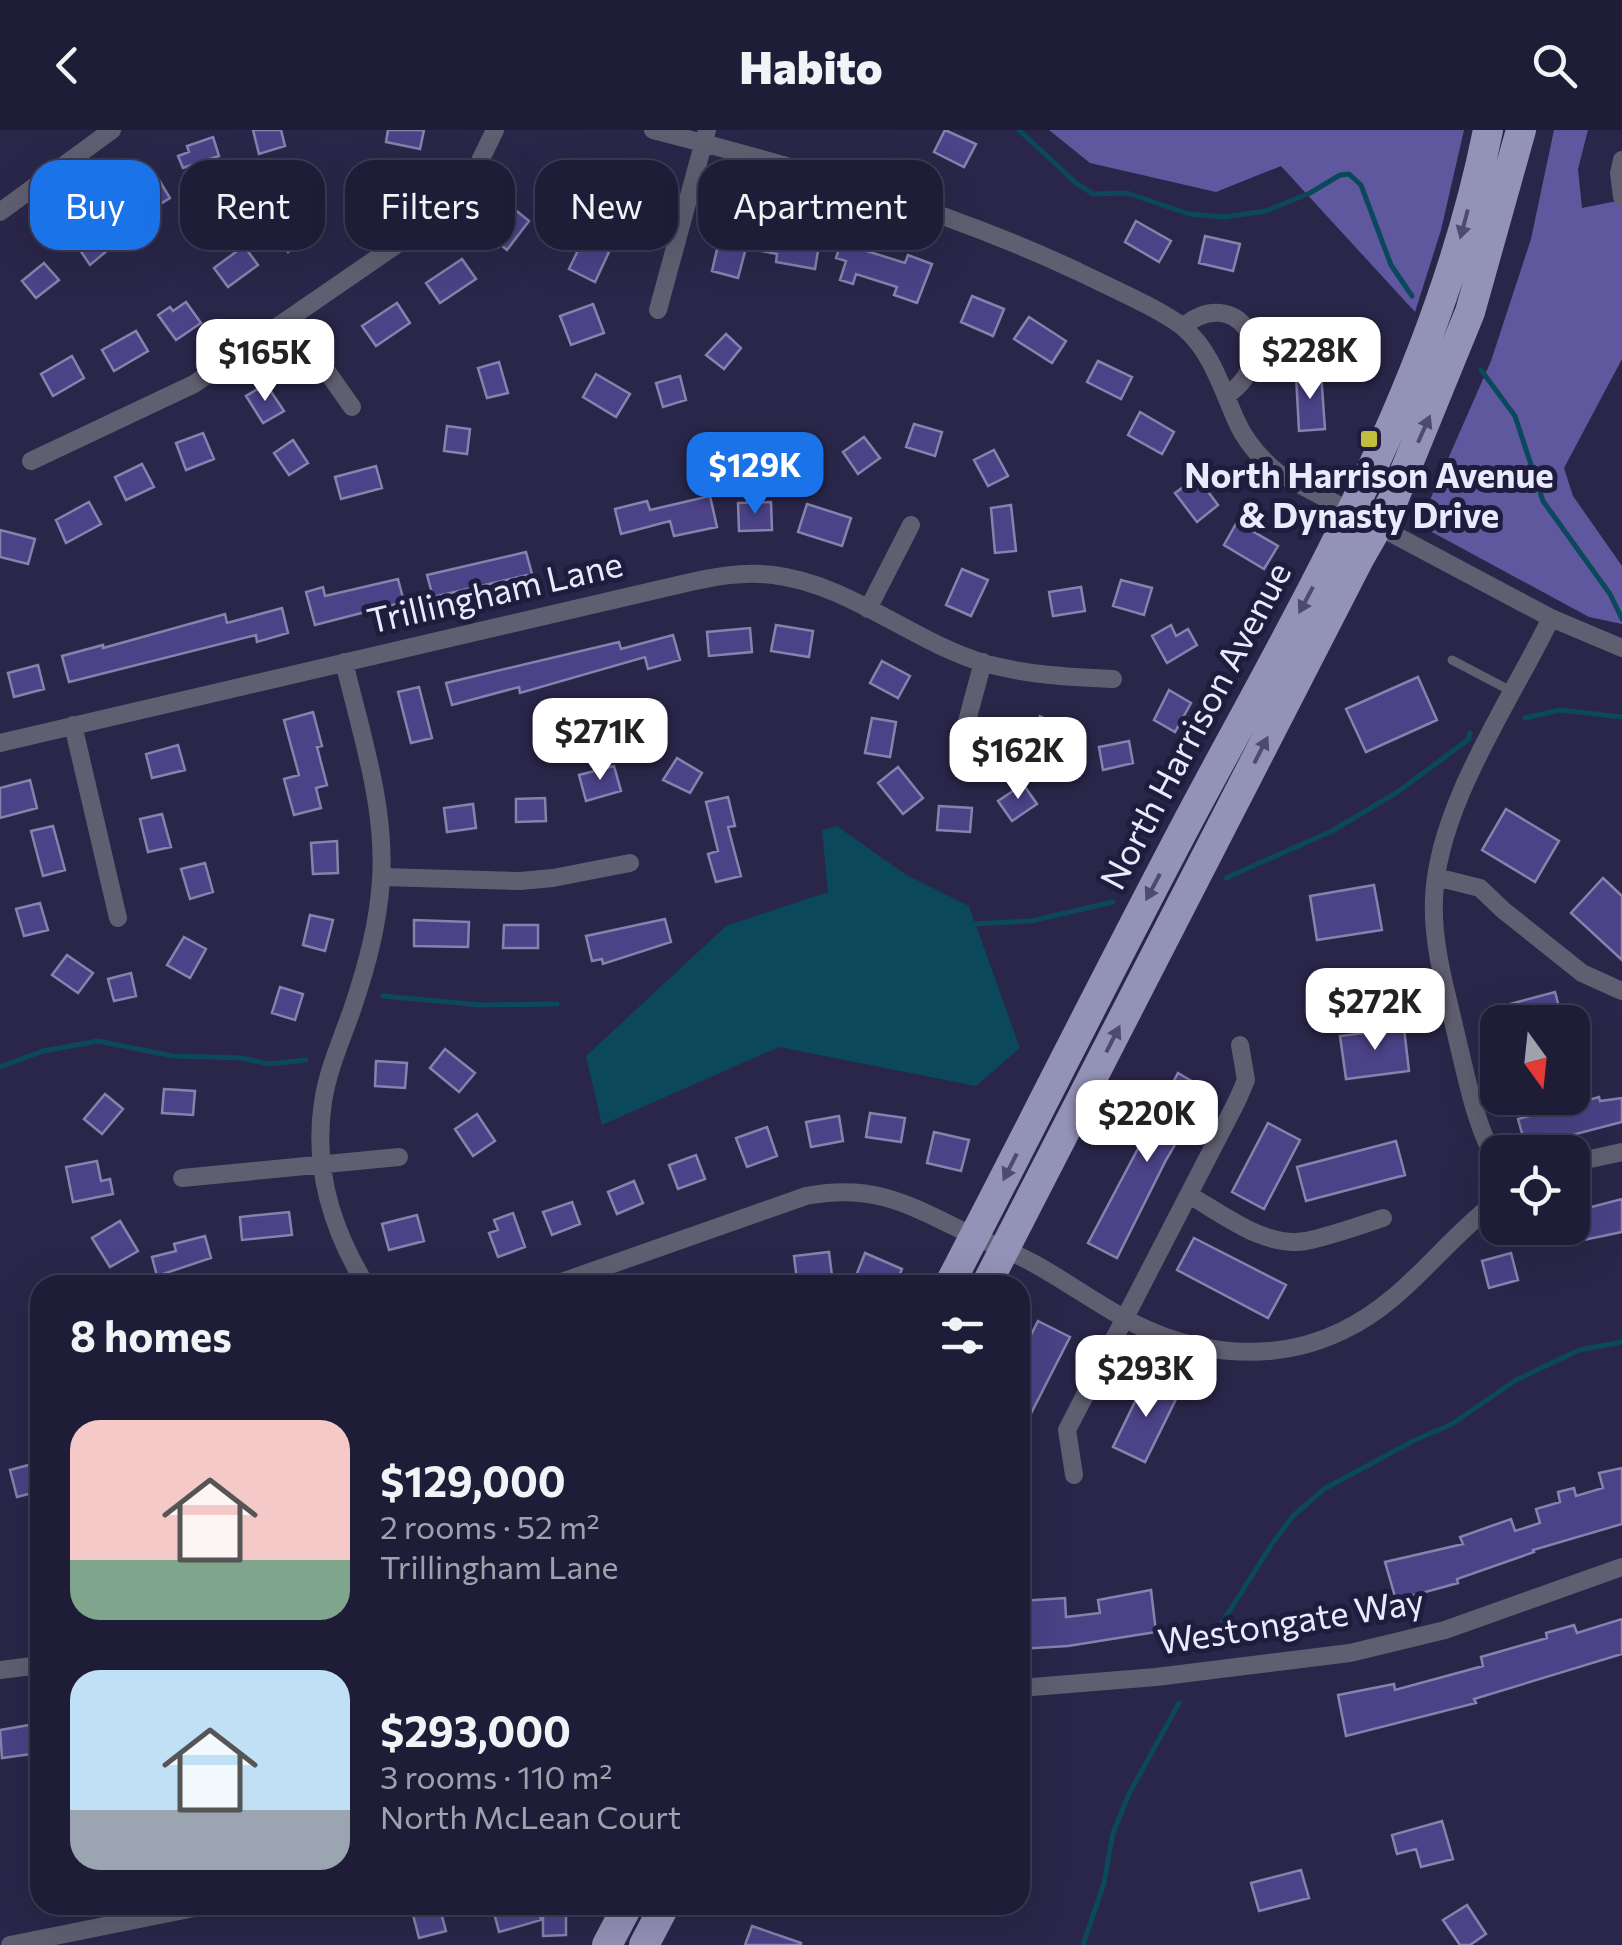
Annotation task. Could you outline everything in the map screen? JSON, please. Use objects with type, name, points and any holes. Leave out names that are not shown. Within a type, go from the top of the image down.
[{"type":"main road","name":"North Harrison Avenue","points":[[991,1275],[1364,521],[1456,252],[1488,130]]},
{"type":"main road","name":"North Harrison Avenue","points":[[954,1275],[1126,937],[1364,521],[1431,414],[1470,312],[1522,130]]},
{"type":"main road","points":[[607,1945],[623,1915]]},
{"type":"main road","points":[[644,1945],[660,1915]]},
{"type":"street","points":[[0,212],[112,130]]},
{"type":"street","points":[[31,461],[194,384],[290,320],[438,214],[459,194],[476,169],[495,130]]},
{"type":"street","points":[[652,130],[705,136],[912,204],[1009,240],[1102,283],[1183,327],[1199,345],[1237,424],[1264,461],[1278,473],[1551,618],[1622,648]]},
{"type":"street","points":[[658,310],[705,136]]},
{"type":"street","points":[[1622,160],[1622,197]]},
{"type":"street","points":[[1183,327],[1212,310],[1227,314],[1244,326],[1255,353],[1252,369],[1243,384],[1226,396]]},
{"type":"street","points":[[290,320],[352,407]]},
{"type":"street","points":[[868,609],[912,524]]},
{"type":"street","name":"Trillingham Lane","points":[[0,742],[716,576],[752,573],[799,579],[830,590],[983,662],[1038,674],[1113,679]]},
{"type":"street","points":[[1485,1135],[1474,1107],[1443,980],[1434,918],[1436,877],[1456,806],[1551,618]]},
{"type":"street","points":[[344,662],[374,788],[382,877],[374,942],[323,1102],[323,1164],[325,1188],[337,1230],[361,1275]]},
{"type":"street","points":[[961,744],[983,662]]},
{"type":"street","points":[[74,725],[118,918]]},
{"type":"street","points":[[382,877],[520,880],[553,878],[630,863]]},
{"type":"street","points":[[1436,877],[1480,888],[1582,973],[1622,991]]},
{"type":"street","points":[[1340,995],[1396,991],[1443,980]]},
{"type":"street","points":[[1074,1475],[1066,1430],[1126,1320],[1246,1080],[1240,1045]]},
{"type":"street","points":[[1590,1159],[1622,1152]]},
{"type":"street","points":[[182,1178],[399,1157]]},
{"type":"street","points":[[580,1275],[780,1204],[828,1192],[867,1192],[888,1197],[1031,1262],[1126,1320],[1175,1340],[1223,1351],[1274,1352],[1322,1340],[1382,1309],[1480,1217]]},
{"type":"street","points":[[1189,1194],[1264,1236],[1287,1242],[1305,1241],[1383,1218]]},
{"type":"street","name":"Westongate Way","points":[[1030,1687],[1140,1679],[1350,1653],[1445,1630],[1622,1567]]},
{"type":"street","points":[[0,1670],[30,1666]]},
{"type":"street","points":[[10,1945],[159,1915]]},
{"type":"lane","points":[[1452,660],[1513,692]]},
{"type":"shaded area","points":[[1049,130],[1464,130],[1441,230],[1415,312],[1281,166],[1216,192],[1090,163]]},
{"type":"shaded area","points":[[1554,130],[1588,130],[1578,169],[1582,208],[1622,200],[1622,359],[1564,468],[1573,496],[1622,566],[1622,624],[1589,617],[1419,525],[1491,361],[1531,239]]},
{"type":"water","points":[[837,826],[905,874],[969,906],[1020,1048],[976,1086],[779,1047],[602,1125],[586,1056],[726,926],[828,892],[822,830]]},
{"type":"building","points":[[253,130],[281,130],[285,146],[259,154]]},
{"type":"building","points":[[388,130],[424,130],[420,149],[386,142]]},
{"type":"building","points":[[945,130],[976,144],[964,167],[934,152]]},
{"type":"building","points":[[213,137],[219,156],[180,161],[178,156],[189,152],[187,146]]},
{"type":"building","points":[[160,182],[170,198],[160,204]]},
{"type":"building","points":[[515,210],[529,221],[515,239]]},
{"type":"building","points":[[1136,221],[1171,241],[1159,262],[1125,242]]},
{"type":"building","points":[[1205,236],[1240,244],[1233,271],[1199,263]]},
{"type":"building","points":[[80,250],[108,250],[90,265]]},
{"type":"building","points":[[239,250],[247,250],[258,265],[228,287],[214,268]]},
{"type":"building","points":[[578,250],[609,252],[595,282],[569,269]]},
{"type":"building","points":[[717,250],[745,250],[738,278],[712,271]]},
{"type":"building","points":[[756,250],[818,250],[815,269],[776,262],[777,254]]},
{"type":"building","points":[[839,250],[863,250],[905,263],[908,255],[932,264],[917,303],[894,295],[897,287],[856,274],[853,284],[840,280],[846,261],[836,258]]},
{"type":"building","points":[[462,259],[476,279],[440,303],[426,283]]},
{"type":"building","points":[[44,263],[59,280],[36,298],[22,281]]},
{"type":"building","points":[[972,296],[1004,309],[993,336],[961,322]]},
{"type":"building","points":[[186,302],[201,323],[176,340],[158,315]]},
{"type":"building","points":[[397,303],[410,323],[376,346],[362,326]]},
{"type":"building","points":[[593,304],[604,333],[571,345],[560,316]]},
{"type":"building","points":[[1029,317],[1066,341],[1052,363],[1014,339]]},
{"type":"building","points":[[136,331],[148,351],[114,371],[102,350]]},
{"type":"building","points":[[726,334],[741,348],[724,369],[706,355]]},
{"type":"building","points":[[72,356],[84,378],[53,396],[41,374]]},
{"type":"building","points":[[1098,361],[1132,377],[1121,399],[1087,382]]},
{"type":"building","points":[[499,362],[508,393],[487,398],[478,368]]},
{"type":"building","points":[[1321,373],[1325,429],[1299,431],[1296,375]]},
{"type":"building","points":[[596,374],[630,394],[616,417],[583,397]]},
{"type":"building","points":[[680,376],[686,400],[663,407],[656,383]]},
{"type":"building","points":[[266,384],[284,411],[263,423],[246,396]]},
{"type":"building","points":[[1140,412],[1174,432],[1162,454],[1128,435]]},
{"type":"building","points":[[914,424],[942,432],[935,456],[906,447]]},
{"type":"building","points":[[447,426],[470,429],[467,454],[444,451]]},
{"type":"building","points":[[203,433],[214,459],[186,470],[176,443]]},
{"type":"building","points":[[864,437],[880,458],[858,474],[843,452]]},
{"type":"building","points":[[293,440],[308,463],[289,475],[274,453]]},
{"type":"building","points":[[994,450],[1008,476],[988,486],[974,460]]},
{"type":"building","points":[[142,464],[154,487],[126,500],[115,477]]},
{"type":"building","points":[[376,466],[382,488],[341,499],[335,477]]},
{"type":"building","points":[[1197,477],[1218,505],[1197,522],[1175,493]]},
{"type":"building","points":[[710,496],[717,527],[674,536],[670,521],[621,534],[615,509],[647,501],[650,510]]},
{"type":"building","points":[[89,502],[101,524],[66,543],[56,520]]},
{"type":"building","points":[[771,502],[772,530],[739,531],[738,503]]},
{"type":"building","points":[[807,504],[851,518],[842,546],[798,532]]},
{"type":"building","points":[[1011,505],[1016,551],[995,553],[991,508]]},
{"type":"building","points":[[1237,522],[1278,546],[1264,569],[1224,545]]},
{"type":"building","points":[[0,530],[35,539],[28,564],[0,557]]},
{"type":"building","points":[[526,552],[532,574],[433,597],[427,575]]},
{"type":"building","points":[[962,569],[988,580],[971,616],[946,605]]},
{"type":"building","points":[[398,579],[404,602],[315,625],[306,592],[323,587],[325,596]]},
{"type":"building","points":[[1121,580],[1152,588],[1144,615],[1113,606]]},
{"type":"building","points":[[1081,587],[1085,611],[1053,616],[1049,592]]},
{"type":"building","points":[[282,608],[288,633],[257,642],[256,635],[69,682],[62,656],[225,614],[227,623]]},
{"type":"building","points":[[776,625],[813,631],[809,657],[771,651]]},
{"type":"building","points":[[1171,625],[1176,636],[1188,629],[1197,645],[1167,663],[1152,636]]},
{"type":"building","points":[[750,628],[752,652],[709,656],[707,632]]},
{"type":"building","points":[[673,635],[680,660],[648,669],[645,657],[520,693],[519,687],[452,705],[446,683],[619,642],[621,649]]},
{"type":"building","points":[[882,661],[910,676],[898,698],[870,683]]},
{"type":"building","points":[[38,665],[44,689],[14,697],[8,673]]},
{"type":"building","points":[[1418,677],[1437,720],[1366,752],[1346,709]]},
{"type":"building","points":[[419,687],[432,738],[411,743],[398,692]]},
{"type":"building","points":[[1169,690],[1191,703],[1175,732],[1154,720]]},
{"type":"building","points":[[313,712],[327,785],[316,788],[321,808],[294,815],[284,779],[299,775],[284,720]]},
{"type":"building","points":[[1040,716],[1068,732],[1053,757],[1026,741]]},
{"type":"building","points":[[872,718],[896,722],[890,757],[865,753]]},
{"type":"building","points":[[1129,741],[1133,763],[1103,770],[1099,747]]},
{"type":"building","points":[[178,745],[185,770],[152,778],[146,754]]},
{"type":"building","points":[[677,758],[702,773],[690,793],[663,780]]},
{"type":"building","points":[[614,766],[621,791],[586,801],[579,775]]},
{"type":"building","points":[[898,767],[923,798],[903,814],[878,783]]},
{"type":"building","points":[[30,780],[37,808],[0,818],[0,788]]},
{"type":"building","points":[[1023,784],[1037,804],[1012,821],[998,801]]},
{"type":"building","points":[[728,797],[735,826],[728,827],[741,876],[716,882],[708,854],[718,851],[706,802]]},
{"type":"building","points":[[545,798],[546,821],[516,822],[516,799]]},
{"type":"building","points":[[473,804],[476,828],[447,832],[444,808]]},
{"type":"building","points":[[939,806],[972,808],[970,832],[937,830]]},
{"type":"building","points":[[1506,809],[1559,841],[1535,882],[1482,850]]},
{"type":"building","points":[[162,814],[171,847],[148,852],[140,819]]},
{"type":"building","points":[[53,826],[65,870],[43,876],[31,831]]},
{"type":"building","points":[[337,841],[338,873],[313,874],[311,843]]},
{"type":"building","points":[[205,863],[213,892],[190,899],[181,869]]},
{"type":"building","points":[[1603,878],[1622,896],[1622,960],[1571,913]]},
{"type":"building","points":[[1374,885],[1382,930],[1317,940],[1310,896]]},
{"type":"building","points":[[40,903],[48,930],[24,936],[16,909]]},
{"type":"building","points":[[310,915],[333,920],[325,951],[303,945]]},
{"type":"building","points":[[665,919],[671,942],[603,964],[602,959],[592,961],[586,936]]},
{"type":"building","points":[[414,920],[469,922],[468,947],[414,946]]},
{"type":"building","points":[[504,925],[538,925],[538,948],[503,948]]},
{"type":"building","points":[[184,937],[206,949],[190,978],[167,965]]},
{"type":"building","points":[[67,955],[93,973],[78,993],[52,975]]},
{"type":"building","points":[[131,973],[136,996],[114,1001],[108,979]]},
{"type":"building","points":[[280,987],[303,994],[295,1020],[272,1013]]},
{"type":"building","points":[[1555,992],[1558,1005],[1506,1005]]},
{"type":"building","points":[[1404,1028],[1409,1071],[1346,1079],[1340,1036]]},
{"type":"building","points":[[445,1049],[475,1073],[459,1092],[430,1068]]},
{"type":"building","points":[[376,1061],[407,1063],[405,1088],[375,1086]]},
{"type":"building","points":[[1178,1073],[1207,1090],[1166,1160],[1117,1258],[1088,1243]]},
{"type":"building","points":[[164,1089],[195,1091],[193,1115],[162,1113]]},
{"type":"building","points":[[105,1094],[123,1109],[102,1134],[84,1119]]},
{"type":"building","points":[[1622,1098],[1622,1122],[1572,1135],[1523,1135],[1518,1119],[1533,1115],[1590,1115],[1590,1099]]},
{"type":"building","points":[[870,1113],[905,1118],[901,1142],[866,1137]]},
{"type":"building","points":[[477,1114],[495,1141],[473,1156],[455,1129]]},
{"type":"building","points":[[839,1116],[843,1141],[811,1147],[806,1122]]},
{"type":"building","points":[[1268,1123],[1300,1140],[1264,1209],[1232,1192]]},
{"type":"building","points":[[767,1127],[777,1156],[747,1167],[736,1138]]},
{"type":"building","points":[[934,1132],[969,1140],[961,1171],[927,1163]]},
{"type":"building","points":[[1396,1141],[1405,1175],[1306,1201],[1297,1167]]},
{"type":"building","points":[[696,1155],[705,1179],[678,1189],[669,1165]]},
{"type":"building","points":[[97,1161],[101,1181],[110,1179],[113,1194],[73,1202],[66,1167]]},
{"type":"building","points":[[634,1181],[643,1203],[617,1214],[608,1192]]},
{"type":"building","points":[[1622,1199],[1622,1232],[1590,1239],[1590,1207]]},
{"type":"building","points":[[572,1202],[580,1224],[552,1235],[543,1212]]},
{"type":"building","points":[[289,1212],[292,1235],[242,1240],[240,1217]]},
{"type":"building","points":[[513,1213],[525,1247],[498,1257],[489,1233],[498,1230],[494,1220]]},
{"type":"building","points":[[417,1215],[424,1241],[389,1250],[382,1224]]},
{"type":"building","points":[[120,1221],[138,1251],[110,1267],[92,1238]]},
{"type":"building","points":[[205,1236],[211,1258],[157,1275],[152,1257],[176,1251],[174,1244]]},
{"type":"building","points":[[1194,1238],[1286,1285],[1268,1318],[1177,1270]]},
{"type":"building","points":[[829,1252],[832,1275],[796,1275],[794,1256]]},
{"type":"building","points":[[865,1253],[902,1269],[899,1275],[856,1275]]},
{"type":"building","points":[[1511,1253],[1518,1280],[1489,1288],[1482,1261]]},
{"type":"building","points":[[1038,1321],[1070,1337],[1030,1415],[1030,1337]]},
{"type":"building","points":[[1147,1377],[1179,1393],[1145,1462],[1113,1447]]},
{"type":"building","points":[[30,1465],[30,1494],[17,1497],[10,1470]]},
{"type":"building","points":[[1622,1468],[1622,1524],[1533,1550],[1457,1579],[1458,1583],[1396,1600],[1385,1562],[1463,1544],[1460,1537],[1511,1519],[1515,1531],[1540,1523],[1536,1509],[1560,1502],[1558,1492],[1574,1488],[1576,1496],[1603,1488],[1599,1473]]},
{"type":"building","points":[[1151,1590],[1156,1632],[1030,1648],[1030,1600],[1065,1598],[1066,1617],[1100,1613],[1098,1600]]},
{"type":"building","points":[[1622,1619],[1622,1654],[1474,1699],[1476,1703],[1346,1736],[1338,1695],[1394,1684],[1395,1690],[1483,1666],[1481,1657],[1547,1638],[1546,1633],[1574,1625],[1577,1633]]},
{"type":"building","points":[[30,1725],[30,1754],[2,1758],[0,1730]]},
{"type":"building","points":[[1442,1821],[1453,1859],[1421,1867],[1416,1849],[1397,1854],[1392,1835]]},
{"type":"building","points":[[1301,1870],[1309,1898],[1259,1911],[1251,1883]]},
{"type":"building","points":[[1467,1905],[1486,1934],[1470,1945],[1460,1945],[1443,1920]]},
{"type":"building","points":[[413,1915],[442,1915],[446,1931],[419,1938]]},
{"type":"building","points":[[495,1915],[540,1915],[541,1920],[499,1932]]},
{"type":"building","points":[[543,1915],[566,1915],[566,1935],[543,1936]]},
{"type":"building","points":[[752,1926],[801,1943],[801,1945],[745,1945]]},
{"type":"waterway","points":[[1019,130],[1093,194],[1127,193],[1189,214],[1224,217],[1266,211],[1349,174],[1361,185],[1391,265],[1412,296]]},
{"type":"waterway","points":[[1481,370],[1515,416],[1543,501],[1610,594],[1622,619]]},
{"type":"waterway","points":[[1525,718],[1560,710],[1622,717]]},
{"type":"waterway","points":[[1226,878],[1332,831],[1399,791],[1469,739],[1470,733]]},
{"type":"waterway","points":[[972,924],[1031,921],[1113,902]]},
{"type":"waterway","points":[[383,996],[480,1005],[557,1004]]},
{"type":"waterway","points":[[0,1067],[43,1051],[98,1041],[173,1056],[242,1058],[269,1064],[306,1060]]},
{"type":"waterway","points":[[1213,1637],[1292,1517],[1324,1489],[1452,1424],[1516,1380],[1579,1350],[1622,1342]]},
{"type":"waterway","points":[[1083,1945],[1104,1883],[1113,1833],[1129,1794],[1179,1703]]},
{"type":"place","name":"North Harrison Avenue & Dynasty Drive","points":[[1369,439]]}]
